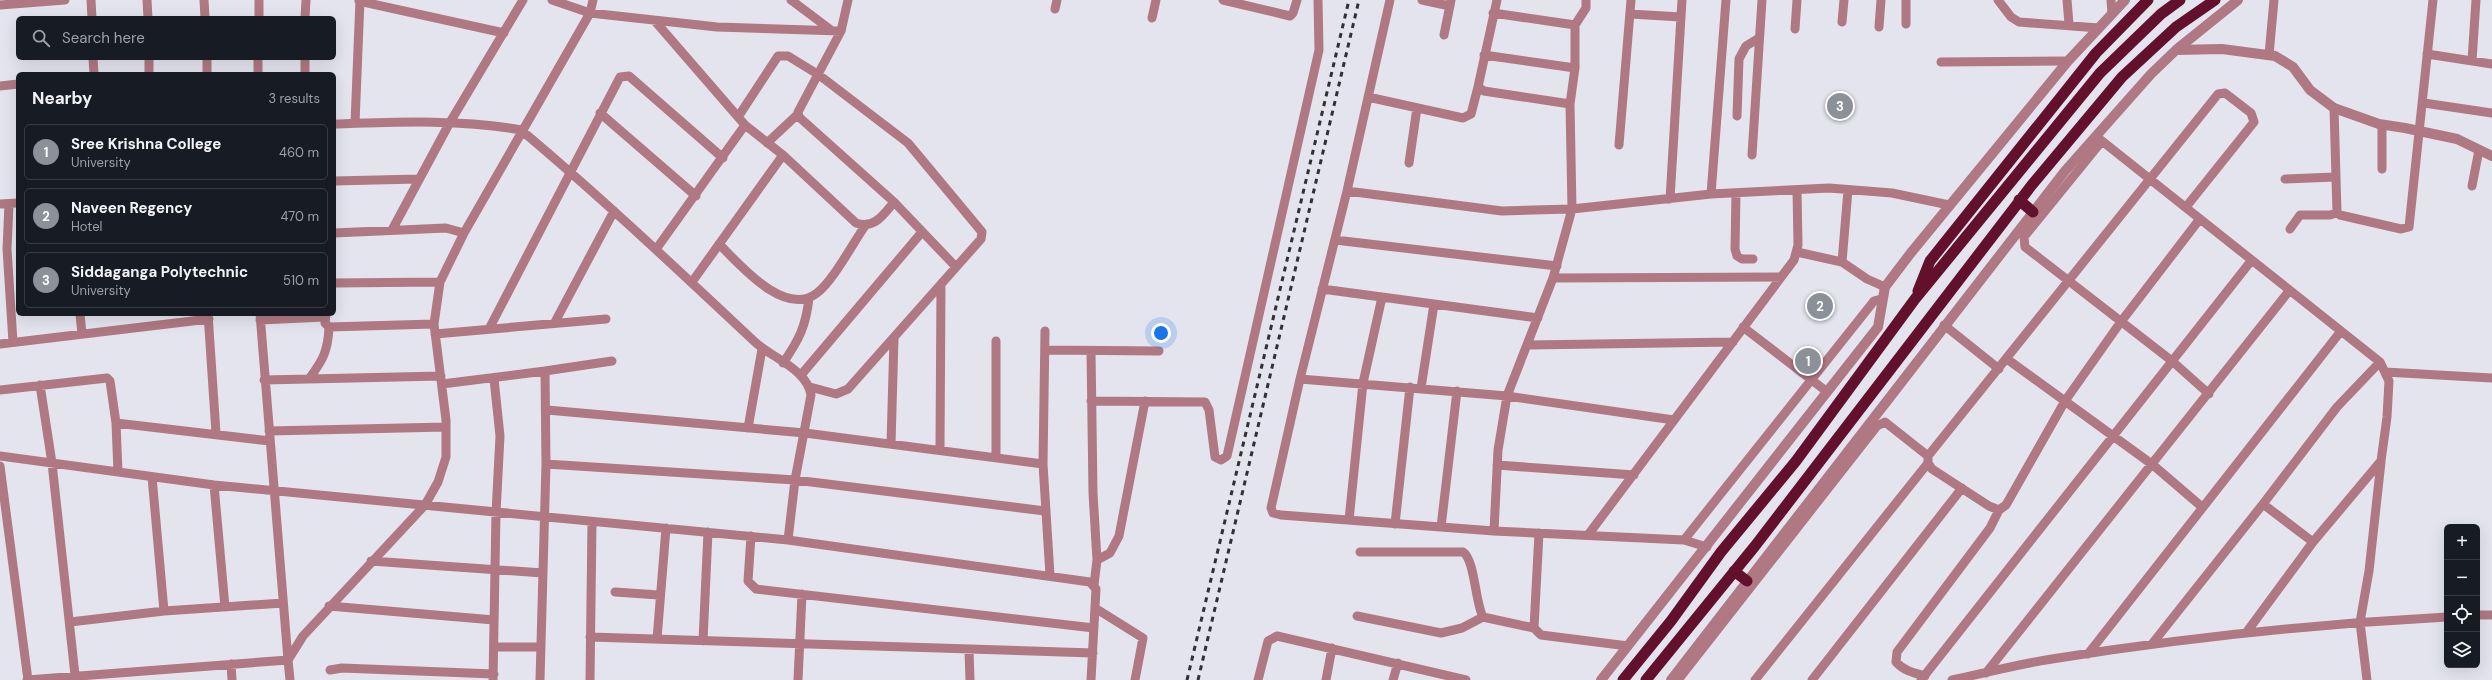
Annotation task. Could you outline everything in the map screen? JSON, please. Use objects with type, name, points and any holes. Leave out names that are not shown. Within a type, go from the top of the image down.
[{"type":"highway","points":[[1915,299],[1930,261],[2096,54],[2148,0]]},
{"type":"highway","points":[[1623,680],[1671,621],[1721,552],[1796,461],[1915,299],[2100,74],[2161,14],[2180,0]]},
{"type":"highway","points":[[1646,680],[1734,571],[2019,200],[2122,77],[2176,27],[2215,0]]},
{"type":"highway","points":[[2019,200],[2033,212]]},
{"type":"highway","points":[[1734,571],[1747,581]]},
{"type":"street","points":[[0,5],[65,0]]},
{"type":"street","points":[[91,0],[92,16]]},
{"type":"street","points":[[147,0],[148,16]]},
{"type":"street","points":[[204,0],[205,16]]},
{"type":"street","points":[[258,16],[259,0]]},
{"type":"street","points":[[305,16],[306,0]]},
{"type":"street","points":[[392,230],[418,179],[449,124],[523,0]]},
{"type":"street","points":[[552,0],[590,13],[717,27],[841,31]]},
{"type":"street","points":[[288,660],[303,636],[371,561],[425,505],[438,482],[446,457],[446,427],[434,324],[440,282],[464,233],[521,130],[590,13],[592,0]]},
{"type":"street","points":[[791,0],[831,30]]},
{"type":"street","points":[[767,143],[798,114],[841,31],[848,0]]},
{"type":"street","points":[[1152,18],[1156,0]]},
{"type":"street","points":[[1223,0],[1290,16],[1294,14],[1297,0]]},
{"type":"street","points":[[1091,401],[1205,402],[1209,410],[1215,457],[1220,460],[1227,456],[1319,50],[1321,35],[1318,0]]},
{"type":"street","points":[[1390,0],[1347,191],[1300,378],[1271,508],[1273,512],[1281,515],[1494,531],[1684,540],[1708,547]]},
{"type":"street","points":[[1422,0],[1451,3],[1444,36]]},
{"type":"street","points":[[1368,97],[1466,117],[1471,114],[1496,0]]},
{"type":"street","points":[[1494,531],[1497,465],[1507,396],[1553,278],[1572,209],[1570,104],[1576,68],[1575,25],[1586,8],[1586,0]]},
{"type":"street","points":[[1619,145],[1630,0]]},
{"type":"street","points":[[1670,199],[1682,0]]},
{"type":"street","points":[[1711,194],[1726,0]]},
{"type":"street","points":[[1752,155],[1762,0]]},
{"type":"street","points":[[1795,29],[1797,0]]},
{"type":"street","points":[[1842,22],[1844,0]]},
{"type":"street","points":[[1879,27],[1881,0]]},
{"type":"street","points":[[1906,0],[1906,24]]},
{"type":"street","points":[[1998,0],[2011,17],[2019,22],[2068,24],[2099,28]]},
{"type":"street","points":[[2068,0],[2068,24]]},
{"type":"street","points":[[2111,0],[2112,14]]},
{"type":"street","points":[[1601,680],[1708,547],[1826,391],[1878,328],[1881,316],[1881,299],[1885,287],[1948,205],[2068,61],[2125,0]]},
{"type":"street","points":[[2209,394],[2172,361],[2025,247],[2024,237],[2151,74],[2176,50],[2238,0]]},
{"type":"street","points":[[2269,55],[2274,0]]},
{"type":"street","points":[[2334,108],[2337,212],[2340,216],[2401,229],[2409,228],[2419,131],[2424,103],[2427,54],[2433,0]]},
{"type":"street","points":[[2472,61],[2476,0]]},
{"type":"street","points":[[354,123],[360,1],[504,33]]},
{"type":"street","points":[[1493,13],[1575,25]]},
{"type":"street","points":[[1630,14],[1681,17]]},
{"type":"street","points":[[654,20],[745,125],[783,155],[856,223],[865,226],[873,224],[894,202]]},
{"type":"street","points":[[1737,116],[1739,59],[1746,46],[1759,38]]},
{"type":"street","points":[[2176,50],[2222,49],[2275,56],[2293,67],[2310,90],[2334,108],[2382,125],[2419,131],[2457,140],[2492,156]]},
{"type":"street","points":[[2427,54],[2492,64]]},
{"type":"street","points":[[1484,55],[1576,68]]},
{"type":"street","points":[[738,117],[778,56],[788,56],[819,75],[908,143],[982,232],[981,239],[956,268],[894,338],[843,392],[828,393],[810,387]]},
{"type":"street","points":[[93,60],[94,72]]},
{"type":"street","points":[[149,60],[150,72]]},
{"type":"street","points":[[206,60],[207,72]]},
{"type":"street","points":[[258,60],[258,72]]},
{"type":"street","points":[[304,72],[305,60]]},
{"type":"street","points":[[1941,62],[2068,61]]},
{"type":"street","points":[[489,329],[600,113],[620,78],[629,76],[723,158]]},
{"type":"street","points":[[0,86],[16,84]]},
{"type":"street","points":[[1478,87],[1484,91],[1570,104]]},
{"type":"street","points":[[1755,680],[2149,178],[2218,94],[2225,93],[2251,113],[2254,122],[2186,207]]},
{"type":"street","points":[[2424,103],[2492,113]]},
{"type":"street","points":[[1408,163],[1417,108]]},
{"type":"street","points":[[600,113],[696,196]]},
{"type":"street","points":[[798,114],[894,202],[956,268]]},
{"type":"street","points":[[336,124],[449,124],[500,126],[521,130],[657,248],[762,349],[801,376],[810,387],[811,395],[796,480],[788,540]]},
{"type":"street","points":[[657,248],[696,196],[745,125]]},
{"type":"street","points":[[2382,125],[2382,169]]},
{"type":"street","points":[[2099,139],[2186,207],[2199,220],[2380,362],[2385,372],[2389,381],[2387,417],[2368,571],[2360,622],[2366,680]]},
{"type":"street","points":[[1670,680],[2033,212],[2099,139]]},
{"type":"street","points":[[2472,186],[2479,150]]},
{"type":"street","points":[[692,282],[783,155]]},
{"type":"street","points":[[2285,179],[2335,177]]},
{"type":"street","points":[[336,181],[418,179]]},
{"type":"street","points":[[1347,191],[1502,211],[1572,209],[1711,194],[1797,190],[1848,190],[1892,193],[1948,205]]},
{"type":"street","points":[[1588,535],[1781,277],[1797,252],[1797,190]]},
{"type":"street","points":[[1842,262],[1848,190]]},
{"type":"street","points":[[1736,193],[1735,249],[1737,256],[1742,259],[1753,259]]},
{"type":"street","points":[[9,204],[4,249],[4,296],[13,342]]},
{"type":"street","points":[[555,322],[614,211]]},
{"type":"street","points":[[2290,229],[2300,215],[2330,215],[2337,212]]},
{"type":"street","points":[[2199,220],[2120,322],[2066,401],[2006,505],[1999,510],[1990,528],[1897,652],[1896,662],[1899,666],[1907,672],[1923,678],[2251,260]]},
{"type":"street","points":[[719,244],[771,290],[782,297],[797,300],[809,298],[825,285],[865,226]]},
{"type":"street","points":[[336,233],[446,228],[464,233]]},
{"type":"street","points":[[801,376],[922,232]]},
{"type":"street","points":[[1335,240],[1557,266]]},
{"type":"street","points":[[1797,252],[1842,262],[1867,279],[1885,287]]},
{"type":"street","points":[[1553,278],[1781,277]]},
{"type":"street","points":[[336,283],[440,282]]},
{"type":"street","points":[[940,450],[941,284]]},
{"type":"street","points":[[1322,289],[1538,318]]},
{"type":"street","points":[[1986,673],[2290,291]]},
{"type":"street","points":[[1349,520],[1363,383],[1382,297]]},
{"type":"street","points":[[783,363],[799,340],[807,318],[809,298]]},
{"type":"street","points":[[1684,540],[1874,301],[1881,299]]},
{"type":"street","points":[[1421,388],[1434,304]]},
{"type":"street","points":[[80,316],[82,334]]},
{"type":"street","points":[[0,344],[208,316],[216,433]]},
{"type":"street","points":[[290,680],[264,380],[260,317],[325,316],[325,323],[330,327],[434,324]]},
{"type":"street","points":[[435,334],[555,322],[606,319]]},
{"type":"street","points":[[1944,326],[2000,369]]},
{"type":"street","points":[[309,379],[322,363],[328,347],[330,327]]},
{"type":"street","points":[[1743,327],[1826,391]]},
{"type":"street","points":[[1045,331],[1043,464],[1050,575]]},
{"type":"street","points":[[2088,654],[2341,331]]},
{"type":"street","points":[[891,444],[894,338]]},
{"type":"street","points":[[996,341],[996,458]]},
{"type":"street","points":[[1528,345],[1732,342]]},
{"type":"street","points":[[748,428],[762,349]]},
{"type":"street","points":[[1045,350],[1159,351]]},
{"type":"street","points":[[1091,351],[1091,401],[1097,560],[1094,585],[1096,589],[1091,680]]},
{"type":"street","points":[[2007,359],[2153,465],[2202,507]]},
{"type":"street","points":[[264,380],[494,379],[612,361]]},
{"type":"street","points":[[2152,644],[2264,504],[2337,407],[2380,362]]},
{"type":"street","points":[[540,680],[547,410],[545,371]]},
{"type":"street","points":[[2385,372],[2492,378]]},
{"type":"street","points":[[0,390],[107,378],[110,381],[116,423],[118,472]]},
{"type":"street","points":[[1300,378],[1507,396],[1674,420]]},
{"type":"street","points":[[330,670],[342,668],[493,677],[496,512],[500,436],[494,379]]},
{"type":"street","points":[[40,385],[52,463],[75,675]]},
{"type":"street","points":[[1396,524],[1410,387]]},
{"type":"street","points":[[1441,527],[1457,391]]},
{"type":"street","points":[[1097,560],[1110,554],[1119,536],[1145,401]]},
{"type":"street","points":[[547,410],[805,433],[1043,464]]},
{"type":"street","points":[[1678,680],[1878,426],[1885,422],[1928,459],[1932,469],[1988,506],[1999,510]]},
{"type":"street","points":[[116,423],[216,433],[269,436],[446,427]]},
{"type":"street","points":[[0,456],[214,485],[788,540],[1050,575],[1090,582],[1094,585]]},
{"type":"street","points":[[2246,633],[2313,542],[2381,461]]},
{"type":"street","points":[[546,464],[796,480],[1045,511]]},
{"type":"street","points":[[1497,465],[1634,475]]},
{"type":"street","points":[[0,466],[28,680],[75,675],[133,675],[231,664],[288,660]]},
{"type":"street","points":[[152,477],[164,611]]},
{"type":"street","points":[[214,485],[225,607]]},
{"type":"street","points":[[1812,680],[1962,488]]},
{"type":"street","points":[[2264,504],[2313,542]]},
{"type":"street","points":[[590,680],[592,522]]},
{"type":"street","points":[[657,639],[659,595],[666,528]]},
{"type":"street","points":[[703,640],[708,532]]},
{"type":"street","points":[[1534,628],[1539,533]]},
{"type":"street","points":[[751,536],[748,581],[750,585],[756,589],[1094,628]]},
{"type":"street","points":[[1360,552],[1464,552],[1470,559],[1477,604],[1483,617]]},
{"type":"street","points":[[371,561],[495,571],[543,573]]},
{"type":"street","points":[[615,592],[659,595]]},
{"type":"street","points":[[798,680],[802,594]]},
{"type":"street","points":[[70,622],[164,611],[283,603]]},
{"type":"street","points":[[330,606],[494,620]]},
{"type":"street","points":[[1095,608],[1143,638],[1135,680]]},
{"type":"street","points":[[2480,615],[2492,615]]},
{"type":"street","points":[[1357,616],[1441,633],[1462,628],[1483,617],[1534,628],[1541,635],[1628,646]]},
{"type":"street","points":[[1952,680],[2051,659],[2152,644],[2360,622],[2444,617]]},
{"type":"street","points":[[1258,680],[1268,640],[1274,636],[1398,663],[1466,680]]},
{"type":"street","points":[[590,637],[1093,653]]},
{"type":"street","points":[[494,647],[541,647]]},
{"type":"street","points":[[1326,680],[1332,648]]},
{"type":"street","points":[[969,650],[970,680]]},
{"type":"street","points":[[1393,680],[1398,663]]},
{"type":"street","points":[[231,664],[232,680]]},
{"type":"railway","points":[[1187,680],[1349,0]]},
{"type":"railway","points":[[1198,680],[1359,0]]},
{"type":"place","name":"Siddaganga Polytechnic","points":[[1840,106]]},
{"type":"place","name":"Naveen Regency","points":[[1820,306]]},
{"type":"place","name":"Sree Krishna College","points":[[1808,361]]}]
